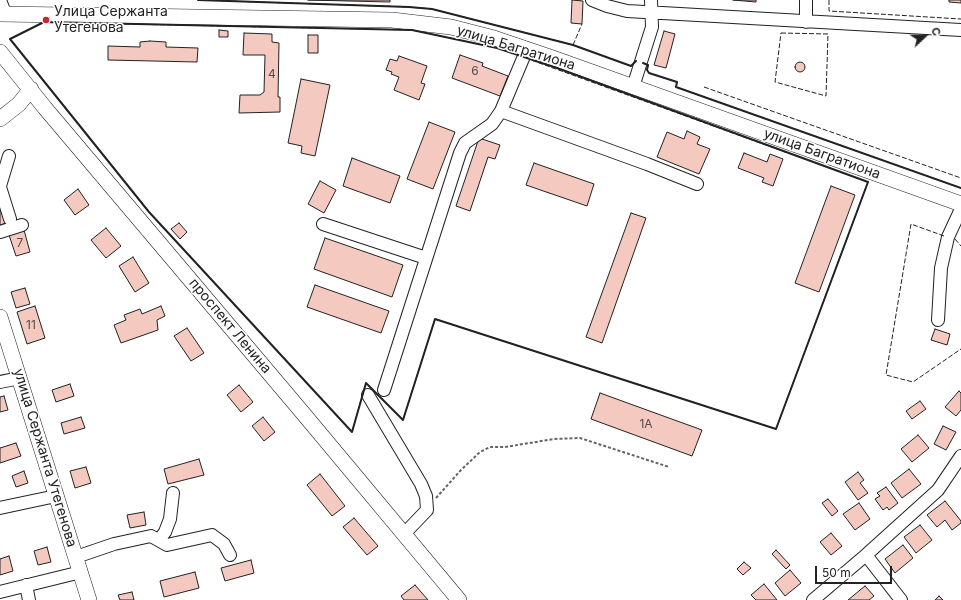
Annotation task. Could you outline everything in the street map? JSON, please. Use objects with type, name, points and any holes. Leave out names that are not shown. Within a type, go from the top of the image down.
[{"type":"main road","name":"улица Багратиона","points":[[2,9],[104,16],[392,20],[429,23],[451,27],[494,38],[527,49],[961,204]]},
{"type":"main road","name":"проспект Ленина","points":[[0,52],[45,108],[459,600]]},
{"type":"main road","points":[[0,119],[18,104],[31,89]]},
{"type":"main road","name":"улица Сержанта Утегенова","points":[[0,317],[89,600]]},
{"type":"street","points":[[592,0],[607,6],[628,11],[651,13],[961,30]]},
{"type":"street","points":[[633,86],[652,27],[651,0]]},
{"type":"street","points":[[806,0],[806,22]]},
{"type":"street","points":[[384,390],[460,153],[465,143],[492,124],[501,111],[527,49]]},
{"type":"street","points":[[501,111],[647,164],[697,184]]},
{"type":"street","points":[[9,156],[0,187],[10,219]]},
{"type":"street","points":[[938,320],[941,268],[948,237],[961,209]]},
{"type":"street","points":[[323,224],[426,258]]},
{"type":"street","points":[[0,232],[22,226]]},
{"type":"street","points":[[0,382],[20,378]]},
{"type":"street","points":[[368,395],[421,484],[426,496],[426,510],[404,534]]},
{"type":"street","points":[[813,600],[866,555],[938,490],[961,456]]},
{"type":"street","points":[[159,540],[165,532],[170,519],[173,493]]},
{"type":"street","points":[[0,508],[56,496]]},
{"type":"street","points":[[76,557],[114,544],[151,536],[167,545],[212,535],[224,544],[230,555]]},
{"type":"street","points":[[866,555],[901,600]]},
{"type":"street","points":[[0,592],[81,572]]},
{"type":"street","points":[[26,586],[29,600]]},
{"type":"path","points":[[426,510],[461,470],[480,452],[490,447],[505,447],[554,439],[580,438],[669,467]]},
{"type":"building","points":[[308,0],[390,0],[390,2]]},
{"type":"building","points":[[572,0],[583,1],[582,24],[571,23]]},
{"type":"building","points":[[733,0],[756,0],[756,2]]},
{"type":"building","points":[[949,0],[961,0],[961,3],[949,2]]},
{"type":"building","points":[[219,30],[228,31],[228,37],[219,37]]},
{"type":"building","points":[[664,31],[675,34],[666,68],[654,65]]},
{"type":"building","points":[[244,33],[272,34],[272,42],[279,43],[278,97],[280,97],[280,112],[239,113],[240,95],[260,95],[264,92],[265,55],[243,55]]},
{"type":"building","points":[[308,35],[318,35],[318,53],[308,53]]},
{"type":"building","points":[[140,42],[166,42],[166,47],[198,48],[197,62],[108,60],[108,46],[140,47]]},
{"type":"building","points":[[460,55],[483,63],[482,66],[508,76],[500,96],[452,78]]},
{"type":"building","points":[[399,56],[427,66],[421,83],[425,84],[419,100],[394,90],[399,77],[386,70],[390,59],[397,61]]},
{"type":"building","points":[[800,62],[805,67],[800,72],[795,67]]},
{"type":"building","points":[[301,79],[330,85],[315,156],[301,153],[302,146],[288,143]]},
{"type":"building","points":[[429,122],[455,132],[433,189],[407,179]]},
{"type":"building","points":[[687,131],[700,137],[697,144],[710,149],[699,174],[657,157],[667,132],[684,139]]},
{"type":"building","points":[[479,138],[500,145],[495,159],[488,157],[470,211],[456,206]]},
{"type":"building","points":[[744,153],[767,162],[770,154],[783,159],[773,186],[762,182],[764,178],[738,168]]},
{"type":"building","points":[[352,158],[400,176],[390,203],[343,186]]},
{"type":"building","points":[[534,163],[594,184],[587,206],[526,185]]},
{"type":"building","points":[[320,181],[336,190],[324,213],[308,204]]},
{"type":"building","points":[[831,186],[855,195],[819,292],[795,283]]},
{"type":"building","points":[[78,189],[89,205],[75,215],[64,200]]},
{"type":"building","points":[[0,205],[6,223],[0,225]]},
{"type":"building","points":[[631,213],[646,218],[602,343],[586,337]]},
{"type":"building","points":[[179,223],[187,232],[180,239],[171,229]]},
{"type":"building","points":[[106,228],[121,246],[106,258],[91,240]]},
{"type":"building","points":[[24,230],[30,252],[16,256],[9,235]]},
{"type":"building","points":[[325,238],[403,265],[392,297],[314,269]]},
{"type":"building","points":[[133,257],[149,283],[135,292],[119,266]]},
{"type":"building","points":[[315,285],[389,311],[381,333],[307,307]]},
{"type":"building","points":[[25,288],[30,304],[16,308],[11,292]]},
{"type":"building","points":[[35,306],[45,338],[27,344],[17,312]]},
{"type":"building","points":[[161,306],[165,316],[157,320],[158,330],[121,343],[114,325],[126,320],[124,315],[140,309],[142,314]]},
{"type":"building","points":[[187,328],[204,353],[191,361],[174,336]]},
{"type":"building","points":[[935,329],[950,334],[947,345],[931,340]]},
{"type":"building","points":[[70,384],[74,396],[56,402],[52,390]]},
{"type":"building","points":[[239,385],[253,402],[241,412],[227,395]]},
{"type":"building","points":[[959,391],[961,393],[961,410],[956,416],[945,407]]},
{"type":"building","points":[[600,393],[702,430],[692,456],[591,419]]},
{"type":"building","points":[[4,396],[8,410],[0,412],[0,397]]},
{"type":"building","points":[[920,401],[926,409],[912,419],[906,411]]},
{"type":"building","points":[[81,417],[85,428],[64,434],[61,423]]},
{"type":"building","points":[[263,417],[275,432],[264,441],[252,426]]},
{"type":"building","points":[[943,426],[956,432],[946,450],[934,444]]},
{"type":"building","points":[[918,435],[929,448],[912,462],[901,449]]},
{"type":"building","points":[[16,443],[21,456],[0,463],[0,448]]},
{"type":"building","points":[[199,459],[204,475],[168,484],[164,469]]},
{"type":"building","points":[[86,467],[91,483],[75,488],[70,471]]},
{"type":"building","points":[[909,469],[921,484],[902,498],[891,483]]},
{"type":"building","points":[[24,471],[28,483],[16,487],[12,476]]},
{"type":"building","points":[[858,472],[864,480],[860,483],[868,493],[858,500],[845,482]]},
{"type":"building","points":[[320,474],[345,506],[332,516],[307,485]]},
{"type":"building","points":[[886,487],[898,503],[889,510],[887,507],[883,510],[875,499],[880,496],[877,493]]},
{"type":"building","points":[[828,499],[838,511],[832,516],[822,503]]},
{"type":"building","points":[[945,501],[961,521],[961,523],[952,530],[945,520],[937,527],[927,515]]},
{"type":"building","points":[[859,503],[870,519],[855,530],[843,514]]},
{"type":"building","points":[[144,512],[146,525],[130,528],[127,515]]},
{"type":"building","points":[[354,518],[378,546],[367,555],[343,527]]},
{"type":"building","points":[[920,525],[932,540],[916,553],[904,537]]},
{"type":"building","points":[[831,533],[842,546],[831,555],[820,542]]},
{"type":"building","points":[[903,545],[913,558],[895,573],[885,559]]},
{"type":"building","points":[[47,547],[51,562],[38,565],[34,551]]},
{"type":"building","points":[[776,550],[790,565],[786,569],[772,554]]},
{"type":"building","points":[[9,556],[13,571],[0,575],[0,559]]},
{"type":"building","points":[[251,560],[254,573],[225,581],[221,568]]},
{"type":"building","points":[[744,562],[751,568],[743,575],[737,569]]},
{"type":"building","points":[[790,570],[801,583],[785,596],[775,583]]},
{"type":"building","points":[[195,572],[199,588],[164,597],[160,581]]},
{"type":"building","points":[[764,584],[777,600],[756,600],[751,595]]},
{"type":"building","points":[[415,585],[428,600],[404,600],[401,596]]},
{"type":"building","points":[[865,586],[874,596],[869,600],[848,600]]},
{"type":"building","points":[[132,592],[134,600],[120,600],[118,595]]},
{"type":"building","points":[[939,596],[943,600],[935,600]]},
{"type":"fence","points":[[198,0],[432,9],[573,45],[631,66],[636,61]]},
{"type":"fence","points":[[829,0],[829,11],[961,19]]},
{"type":"fence","points":[[79,23],[44,22],[10,39],[149,212],[352,432],[366,383],[403,420],[435,319],[776,429],[868,182],[531,60]]},
{"type":"fence","points":[[125,24],[412,30],[497,48],[518,55]]},
{"type":"fence","points":[[573,45],[582,24]]},
{"type":"fence","points":[[781,33],[828,34],[826,96],[775,82],[781,33]]},
{"type":"fence","points":[[648,65],[647,70],[649,73],[677,82],[676,87],[961,188]]},
{"type":"fence","points":[[704,87],[961,178]]},
{"type":"fence","points":[[944,236],[911,224],[886,375],[913,382],[961,349]]},
{"type":"fence","points":[[955,239],[961,246]]},
{"type":"wall","points":[[198,0],[432,9],[573,45],[631,66],[636,61]]},
{"type":"wall","points":[[44,22],[412,30],[497,48],[557,68],[868,182],[776,429],[435,319],[403,420],[366,383],[352,432],[149,212],[10,39],[44,22]]},
{"type":"wall","points":[[643,63],[648,65],[647,70],[649,73],[677,82],[676,87],[961,188]]},
{"type":"place","name":"Улица Сержанта Утегенова","points":[[46,20]]}]
